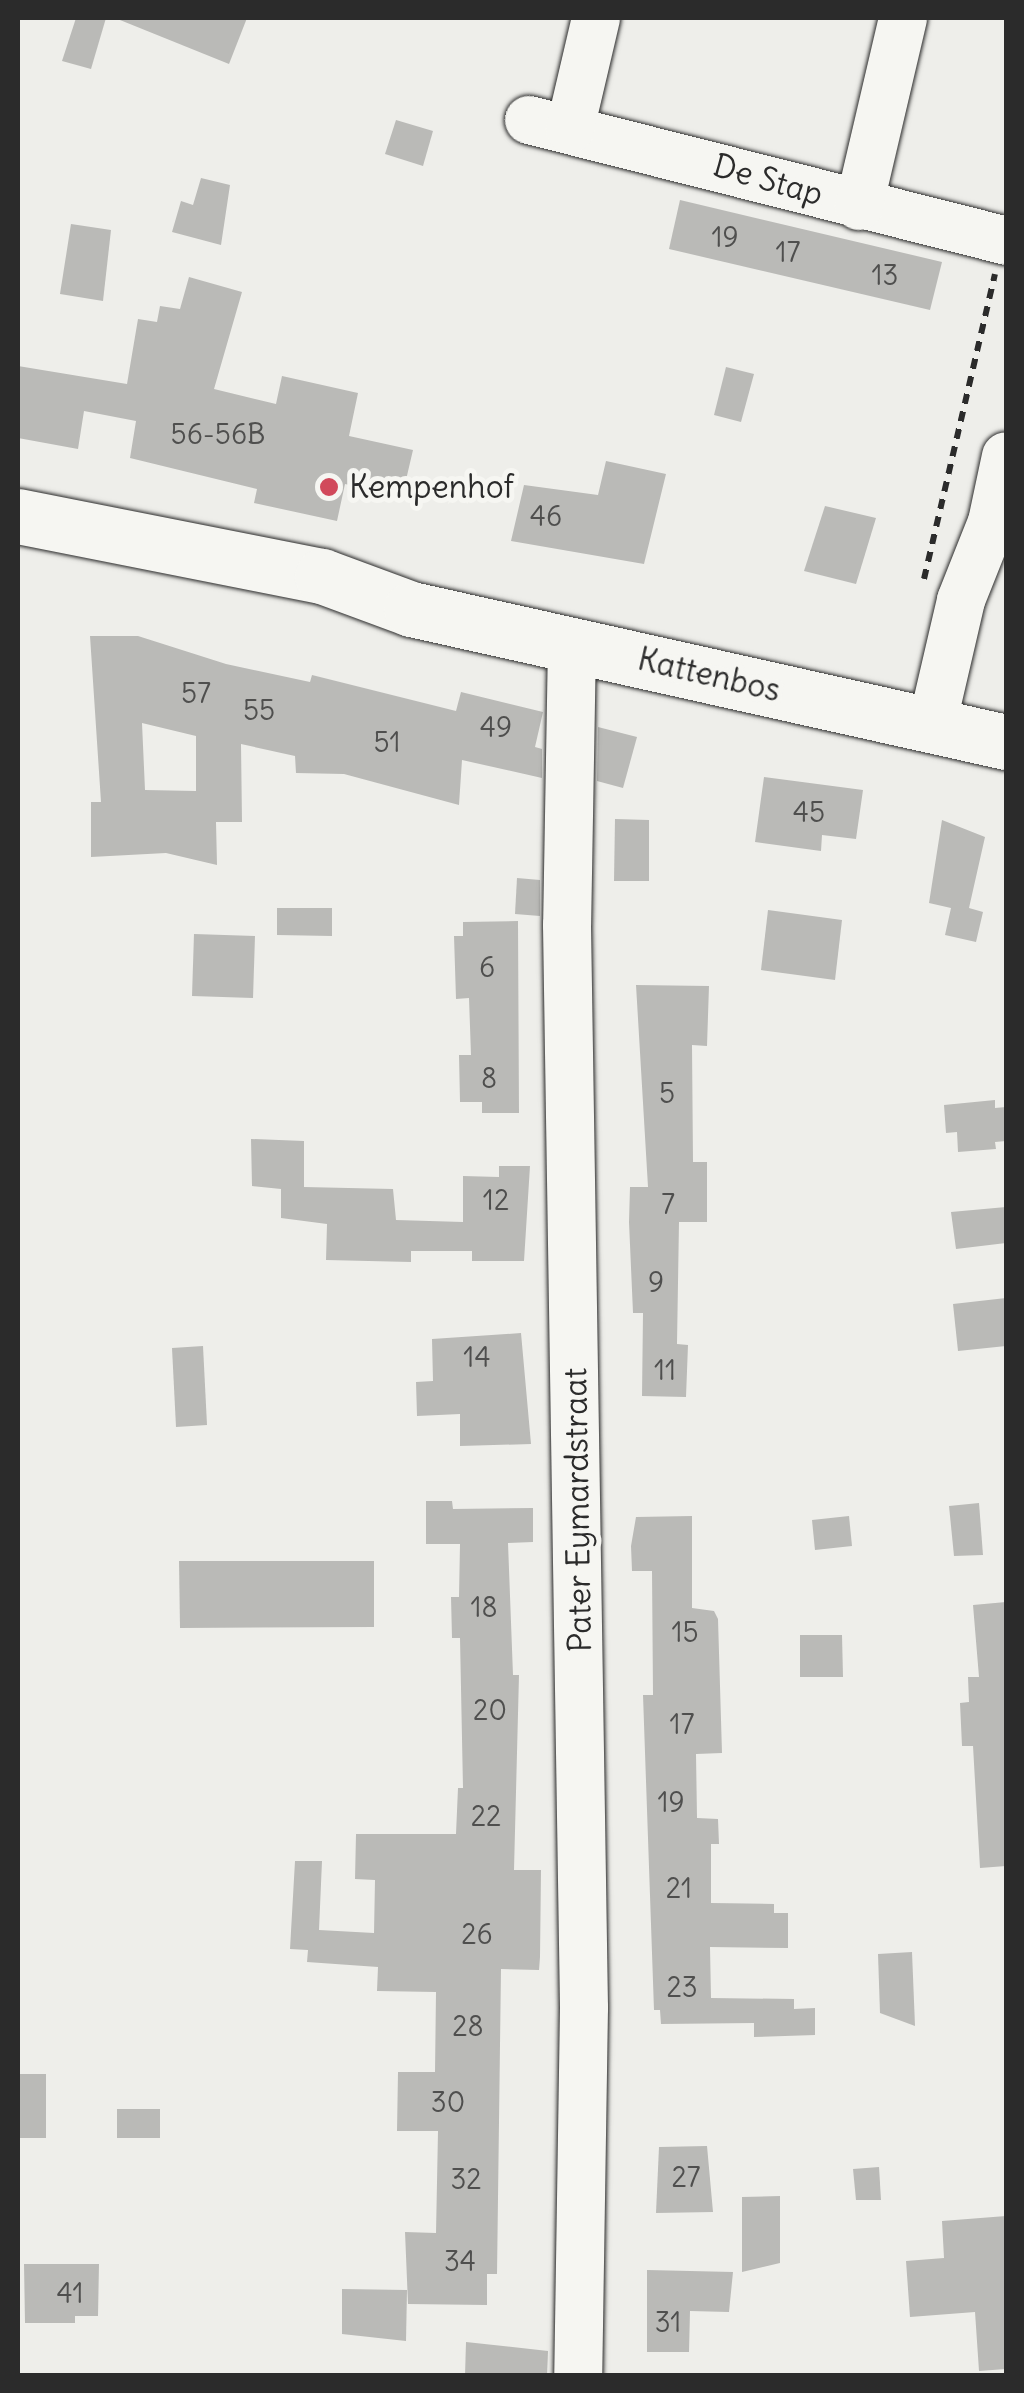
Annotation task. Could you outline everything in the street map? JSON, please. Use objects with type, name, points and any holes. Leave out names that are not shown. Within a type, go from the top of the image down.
[{"type":"main road","name":"Kattenbos","points":[[18,516],[322,576],[411,609],[1006,742]]},
{"type":"main road","name":"Kattenbos","points":[[18,547],[318,603],[411,609]]},
{"type":"street","name":"De Stap","points":[[596,18],[550,124],[798,184],[859,206],[1003,240]]},
{"type":"street","points":[[859,206],[903,18]]},
{"type":"street","points":[[932,725],[960,600],[992,522],[1006,456]]},
{"type":"street","name":"Pater Eymardstraat","points":[[572,644],[567,925],[584,1988],[578,2376]]},
{"type":"path","points":[[922,585],[1003,240]]},
{"type":"building","points":[[76,18],[106,18],[91,69],[62,61]]},
{"type":"building","points":[[115,18],[247,18],[229,64]]},
{"type":"building","points":[[396,120],[433,131],[423,166],[385,154]]},
{"type":"building","points":[[201,178],[230,185],[221,245],[172,232],[181,201],[193,205]]},
{"type":"building","points":[[680,200],[942,262],[930,310],[669,249]]},
{"type":"building","points":[[71,224],[111,230],[103,301],[60,294]]},
{"type":"building","points":[[189,277],[242,292],[214,389],[276,404],[282,376],[358,393],[349,436],[413,450],[402,497],[345,484],[337,521],[254,503],[257,489],[130,458],[136,421],[84,411],[78,449],[18,438],[18,366],[127,384],[138,319],[157,322],[160,306],[180,309]]},
{"type":"building","points":[[726,367],[754,374],[741,422],[714,415]]},
{"type":"building","points":[[606,461],[666,474],[644,564],[511,541],[524,485],[598,495]]},
{"type":"building","points":[[825,506],[876,518],[856,584],[804,571]]},
{"type":"building","points":[[90,636],[138,636],[226,664],[310,682],[312,675],[456,711],[461,692],[543,712],[535,747],[542,749],[542,778],[462,760],[459,805],[344,774],[296,773],[295,756],[241,744],[242,822],[216,822],[217,865],[166,853],[91,857],[91,802],[101,802]],"holes":[[[142,723],[196,736],[196,791],[145,790]]]},
{"type":"building","points":[[598,727],[637,737],[623,788],[597,781]]},
{"type":"building","points":[[764,777],[863,790],[856,839],[822,835],[821,851],[755,842]]},
{"type":"building","points":[[615,819],[649,820],[649,881],[614,881]]},
{"type":"building","points":[[942,820],[985,837],[969,908],[983,912],[976,942],[945,935],[951,908],[929,903]]},
{"type":"building","points":[[517,878],[540,880],[540,916],[515,914]]},
{"type":"building","points":[[277,908],[332,908],[332,936],[277,935]]},
{"type":"building","points":[[768,910],[842,920],[835,980],[761,970]]},
{"type":"building","points":[[518,921],[519,1113],[482,1113],[482,1102],[460,1102],[459,1055],[471,1055],[469,998],[456,999],[454,936],[463,936],[463,922]]},
{"type":"building","points":[[194,934],[255,936],[253,998],[192,996]]},
{"type":"building","points":[[636,985],[709,986],[707,1046],[692,1045],[693,1162],[707,1162],[707,1222],[679,1222],[677,1344],[688,1345],[686,1397],[642,1396],[643,1313],[633,1313],[629,1222],[630,1187],[648,1187]]},
{"type":"building","points":[[995,1100],[995,1108],[1006,1107],[1006,1141],[995,1142],[996,1149],[958,1152],[957,1132],[946,1133],[944,1105]]},
{"type":"building","points":[[251,1139],[304,1141],[304,1187],[393,1189],[396,1220],[463,1222],[463,1176],[499,1177],[499,1166],[530,1166],[524,1261],[472,1261],[472,1251],[411,1251],[411,1262],[326,1260],[327,1224],[281,1218],[281,1189],[252,1186]]},
{"type":"building","points":[[1006,1207],[1006,1243],[956,1249],[951,1212]]},
{"type":"building","points":[[1006,1298],[1006,1346],[958,1351],[953,1304]]},
{"type":"building","points":[[521,1333],[531,1444],[460,1446],[460,1414],[417,1416],[416,1382],[433,1381],[432,1339]]},
{"type":"building","points":[[203,1346],[207,1425],[176,1427],[172,1348]]},
{"type":"building","points":[[426,1501],[452,1501],[453,1509],[533,1508],[533,1542],[508,1543],[513,1675],[519,1675],[514,1870],[541,1870],[540,1957],[539,1970],[501,1969],[497,2274],[487,2274],[487,2305],[408,2304],[405,2232],[436,2233],[438,2131],[397,2131],[398,2072],[435,2072],[436,1992],[377,1991],[378,1967],[307,1962],[308,1950],[290,1949],[295,1861],[322,1861],[319,1930],[374,1933],[375,1880],[355,1879],[356,1834],[456,1834],[458,1788],[463,1788],[460,1638],[452,1638],[451,1597],[459,1597],[460,1544],[426,1544]]},
{"type":"building","points":[[979,1503],[983,1555],[954,1556],[949,1506]]},
{"type":"building","points":[[692,1516],[692,1608],[714,1611],[718,1619],[722,1753],[696,1754],[697,1818],[718,1819],[719,1844],[711,1844],[711,1903],[774,1904],[774,1913],[788,1913],[788,1948],[710,1947],[711,1998],[794,1999],[794,2009],[815,2008],[815,2035],[754,2037],[754,2023],[661,2024],[660,2010],[654,2010],[643,1695],[653,1695],[652,1571],[632,1571],[631,1546],[636,1517]]},
{"type":"building","points":[[849,1516],[852,1546],[815,1550],[812,1520]]},
{"type":"building","points":[[179,1561],[374,1561],[374,1627],[180,1628]]},
{"type":"building","points":[[1006,1602],[1006,1866],[980,1868],[973,1746],[962,1746],[960,1703],[969,1702],[968,1677],[979,1677],[973,1605]]},
{"type":"building","points":[[800,1635],[842,1635],[843,1677],[800,1677]]},
{"type":"building","points":[[912,1952],[915,2026],[880,2013],[878,1954]]},
{"type":"building","points":[[18,2074],[46,2074],[46,2138],[18,2138]]},
{"type":"building","points":[[117,2109],[160,2109],[160,2138],[117,2138]]},
{"type":"building","points":[[707,2146],[713,2212],[656,2213],[659,2147]]},
{"type":"building","points":[[879,2167],[881,2200],[856,2200],[853,2169]]},
{"type":"building","points":[[780,2196],[780,2263],[742,2272],[742,2197]]},
{"type":"building","points":[[1006,2216],[1006,2369],[979,2371],[975,2312],[910,2317],[906,2261],[944,2258],[942,2221]]},
{"type":"building","points":[[24,2264],[99,2264],[98,2316],[75,2316],[75,2323],[25,2323]]},
{"type":"building","points":[[647,2270],[733,2272],[729,2312],[690,2311],[689,2352],[647,2352]]},
{"type":"building","points":[[342,2289],[407,2290],[406,2341],[342,2334]]},
{"type":"building","points":[[466,2342],[548,2351],[547,2376],[465,2376]]},
{"type":"place","name":"Kempenhof","points":[[329,487]]}]
